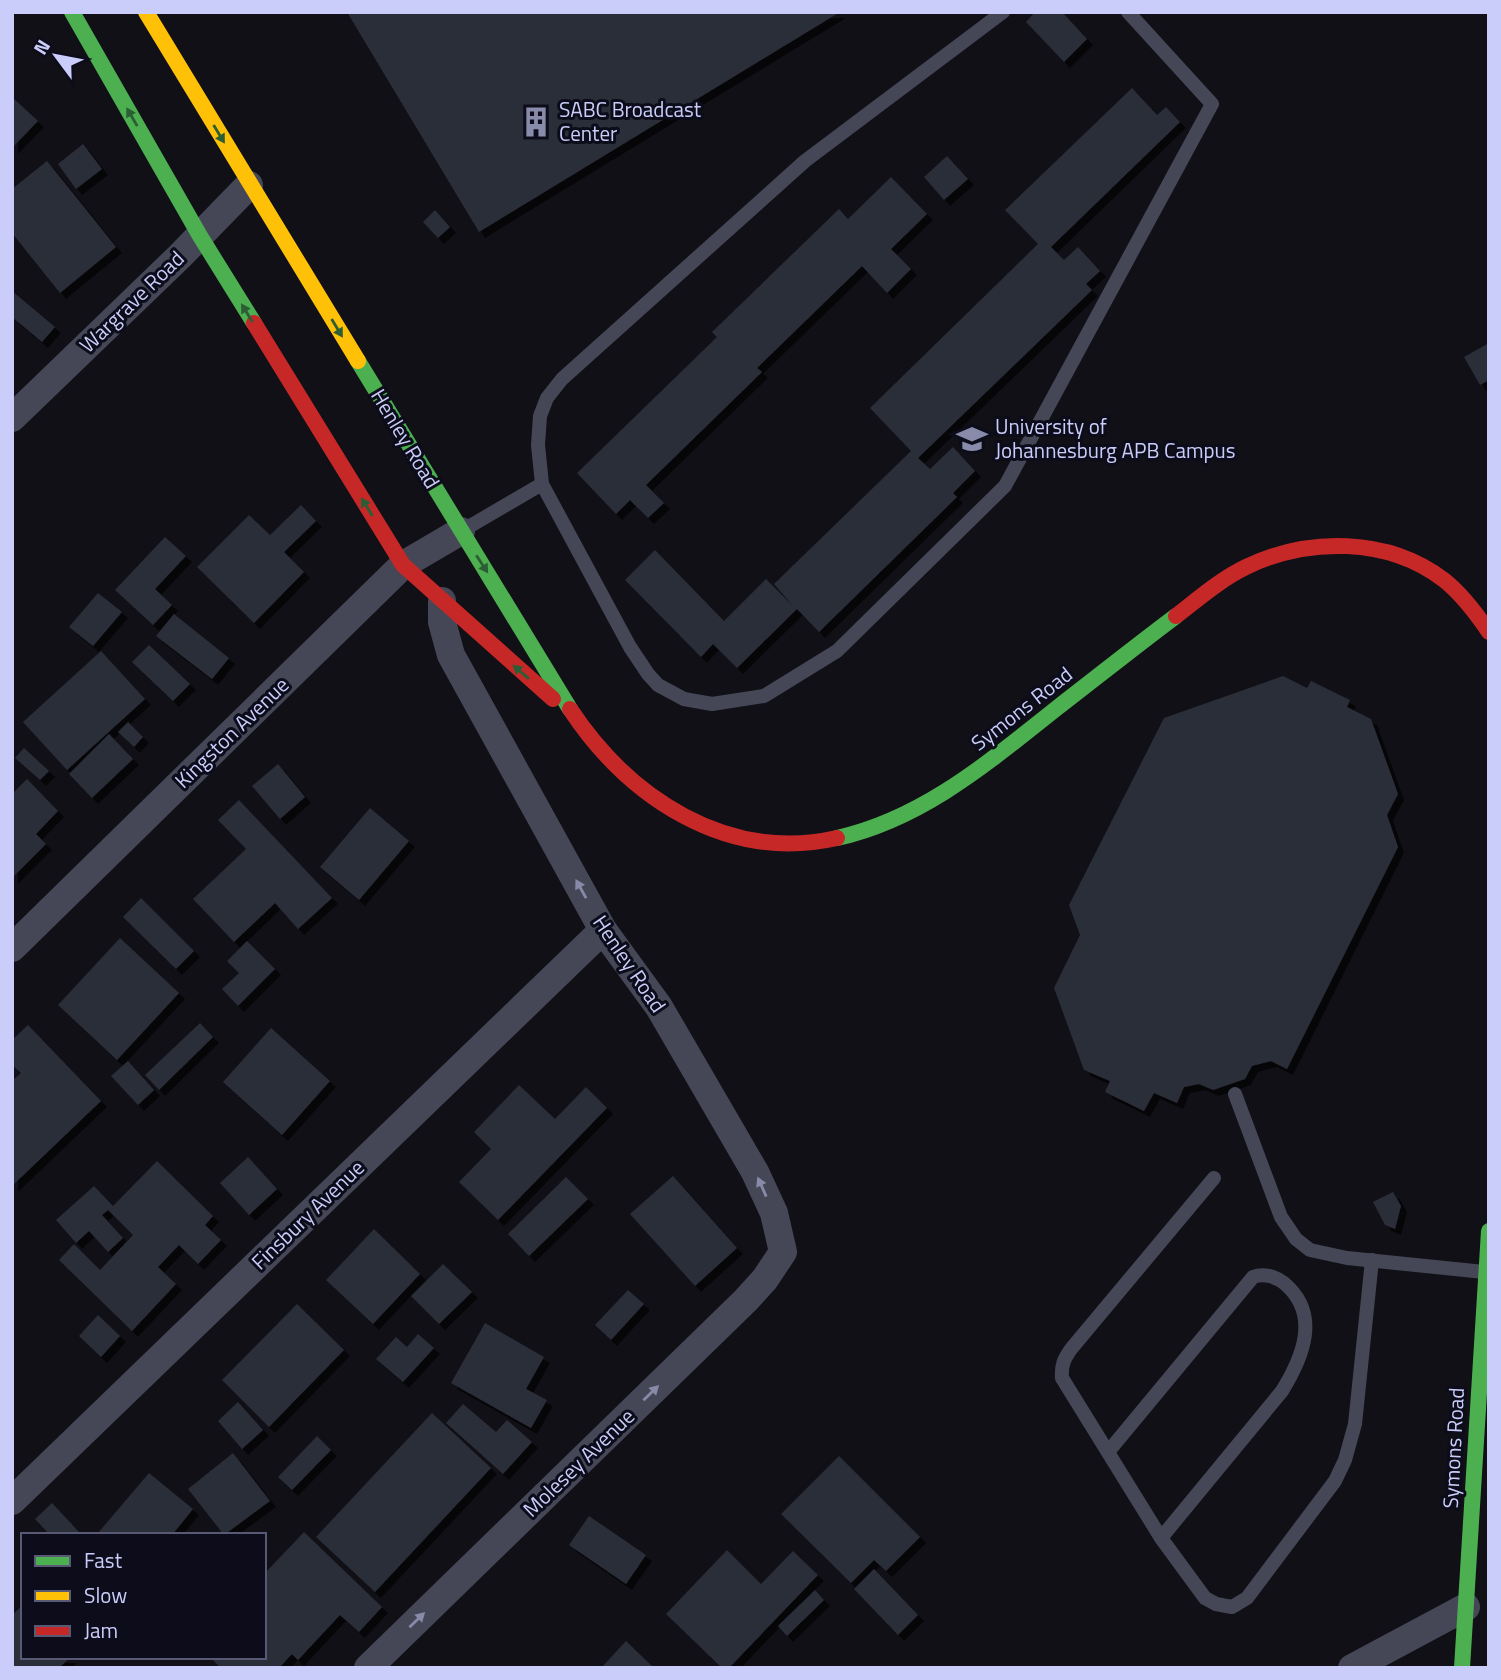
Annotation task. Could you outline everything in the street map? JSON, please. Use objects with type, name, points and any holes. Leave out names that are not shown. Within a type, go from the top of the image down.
[{"type":"main road","points":[[72,12],[200,236],[403,565],[513,666],[573,716]]},
{"type":"main road","name":"Henley Road","points":[[146,12],[500,591],[573,716]]},
{"type":"main road","name":"Symons Road","points":[[573,716],[593,742],[636,785],[666,808],[691,822],[749,840],[791,845],[818,843],[885,826],[930,803],[974,774],[1211,589],[1248,566],[1270,557],[1320,545],[1374,550],[1399,557],[1439,577],[1459,594],[1489,632]]},
{"type":"main road","name":"Symons Road","points":[[1462,1668],[1489,1231]]},
{"type":"street","name":"Wargrave Road","points":[[12,418],[200,236],[249,184]]},
{"type":"street","name":"Kingston Avenue","points":[[12,948],[403,565],[461,531]]},
{"type":"street","name":"Henley Road","points":[[442,601],[442,622],[451,655],[603,930],[659,1007],[755,1172],[774,1213],[783,1252]]},
{"type":"street","name":"Finsbury Avenue","points":[[12,1501],[603,930]]},
{"type":"street","name":"Molesey Avenue","points":[[368,1668],[747,1300],[783,1252]]},
{"type":"street","points":[[1352,1668],[1466,1607]]},
{"type":"lane","points":[[1003,12],[805,161],[562,379],[547,398],[540,416],[538,445],[542,484],[624,636],[648,674],[658,685],[684,699],[712,704],[764,696],[836,651],[1005,486],[1212,104],[1128,12]]},
{"type":"lane","points":[[461,531],[542,484]]},
{"type":"lane","points":[[1234,1094],[1281,1217],[1296,1239],[1310,1250],[1347,1258],[1487,1272]]},
{"type":"lane","points":[[1214,1178],[1063,1360],[1062,1378],[1161,1538],[1206,1598],[1216,1604],[1232,1607],[1247,1598],[1335,1481],[1345,1460],[1355,1424],[1373,1261]]},
{"type":"lane","points":[[1108,1452],[1253,1277],[1265,1275],[1282,1281],[1301,1301],[1305,1318],[1298,1365],[1282,1391],[1161,1538]]},
{"type":"building","name":"SABC Broadcast Center","points":[[347,12],[840,12],[479,232]]},
{"type":"building","points":[[1035,12],[1062,12],[1087,39],[1064,62],[1026,22]]},
{"type":"building","points":[[1132,88],[1157,115],[1166,107],[1180,122],[1051,247],[1064,260],[1078,247],[1100,271],[1086,284],[1092,290],[918,458],[930,469],[953,447],[975,471],[953,493],[957,497],[819,632],[797,609],[737,668],[713,644],[701,657],[625,580],[655,550],[724,621],[766,579],[793,606],[774,584],[911,451],[870,408],[1038,244],[1005,210]]},
{"type":"building","points":[[12,97],[38,121],[12,148]]},
{"type":"building","points":[[83,144],[102,169],[76,189],[58,164]]},
{"type":"building","points":[[947,156],[968,179],[944,200],[924,177]]},
{"type":"building","points":[[47,161],[116,247],[60,293],[12,233],[12,189]]},
{"type":"building","points":[[891,177],[927,214],[891,249],[911,269],[887,293],[862,266],[757,368],[762,372],[646,485],[664,503],[648,518],[630,500],[616,514],[577,473],[717,337],[712,332],[839,209],[848,219]]},
{"type":"building","points":[[435,210],[450,227],[438,238],[423,222]]},
{"type":"building","points":[[12,291],[55,327],[42,342],[12,317]]},
{"type":"building","points":[[1489,343],[1489,380],[1480,385],[1464,357]]},
{"type":"building","points":[[301,505],[316,521],[284,552],[304,572],[254,623],[197,567],[249,515],[270,535]]},
{"type":"building","points":[[165,537],[186,556],[155,589],[172,605],[153,625],[115,590]]},
{"type":"building","points":[[98,593],[122,612],[93,646],[69,627]]},
{"type":"building","points":[[174,614],[229,658],[212,679],[156,636]]},
{"type":"building","points":[[149,645],[190,684],[173,701],[132,662]]},
{"type":"building","points":[[101,651],[145,699],[67,770],[23,722]]},
{"type":"building","points":[[1283,676],[1307,688],[1311,681],[1350,700],[1347,707],[1371,719],[1398,794],[1387,815],[1398,847],[1287,1069],[1271,1061],[1252,1066],[1245,1079],[1213,1090],[1199,1084],[1184,1087],[1177,1103],[1154,1093],[1144,1111],[1105,1092],[1110,1081],[1084,1070],[1054,988],[1080,935],[1069,905],[1164,718]]},
{"type":"building","points":[[128,722],[143,737],[134,747],[118,732]]},
{"type":"building","points":[[109,734],[133,759],[92,798],[69,774]]},
{"type":"building","points":[[24,748],[49,771],[40,780],[15,758]]},
{"type":"building","points":[[278,764],[305,797],[280,819],[252,786]]},
{"type":"building","points":[[27,779],[58,811],[36,834],[46,844],[12,878],[12,794]]},
{"type":"building","points":[[239,800],[332,898],[298,929],[275,903],[234,942],[193,899],[246,849],[218,820]]},
{"type":"building","points":[[370,808],[409,841],[359,900],[320,867]]},
{"type":"building","points":[[141,898],[194,951],[176,969],[123,917]]},
{"type":"building","points":[[120,938],[179,993],[117,1060],[58,1005]]},
{"type":"building","points":[[247,941],[275,969],[238,1006],[222,989],[239,973],[227,961]]},
{"type":"building","points":[[200,1023],[213,1037],[159,1090],[145,1075]]},
{"type":"building","points":[[28,1025],[101,1101],[12,1186],[12,1081],[21,1073],[12,1065],[12,1040]]},
{"type":"building","points":[[271,1028],[330,1081],[282,1135],[223,1082]]},
{"type":"building","points":[[128,1061],[154,1090],[138,1105],[111,1076]]},
{"type":"building","points":[[519,1085],[555,1119],[586,1087],[607,1108],[498,1220],[459,1182],[491,1149],[474,1132]]},
{"type":"building","points":[[248,1157],[277,1189],[249,1215],[220,1183]]},
{"type":"building","points":[[157,1161],[213,1216],[205,1225],[221,1240],[198,1264],[179,1245],[158,1267],[176,1284],[132,1331],[59,1260],[74,1244],[100,1270],[133,1235],[108,1210],[102,1215],[123,1238],[108,1252],[89,1231],[76,1243],[56,1220],[94,1186],[113,1206]]},
{"type":"building","points":[[673,1176],[737,1248],[695,1286],[630,1214]]},
{"type":"building","points":[[566,1177],[588,1199],[529,1256],[508,1234]]},
{"type":"building","points":[[1393,1192],[1401,1206],[1395,1229],[1385,1225],[1373,1202]]},
{"type":"building","points":[[374,1229],[420,1274],[373,1324],[326,1280]]},
{"type":"building","points":[[443,1264],[472,1292],[439,1324],[411,1296]]},
{"type":"building","points":[[628,1290],[644,1304],[611,1340],[595,1325]]},
{"type":"building","points":[[297,1304],[344,1350],[269,1427],[222,1380]]},
{"type":"building","points":[[98,1315],[120,1336],[101,1357],[79,1336]]},
{"type":"building","points":[[485,1323],[544,1357],[526,1389],[547,1400],[531,1428],[451,1383]]},
{"type":"building","points":[[418,1334],[434,1348],[403,1382],[376,1359],[396,1337],[407,1347]]},
{"type":"building","points":[[238,1402],[263,1430],[242,1449],[218,1421]]},
{"type":"building","points":[[463,1404],[496,1432],[507,1420],[532,1442],[503,1474],[446,1423]]},
{"type":"building","points":[[432,1413],[491,1468],[375,1592],[316,1537]]},
{"type":"building","points":[[317,1436],[331,1450],[292,1490],[278,1477]]},
{"type":"building","points":[[233,1453],[270,1501],[227,1533],[222,1533],[188,1489]]},
{"type":"building","points":[[839,1456],[920,1537],[886,1571],[874,1560],[851,1583],[781,1514]]},
{"type":"building","points":[[149,1473],[193,1509],[174,1533],[98,1533]]},
{"type":"building","points":[[52,1503],[80,1533],[48,1533],[35,1519]]},
{"type":"building","points":[[589,1516],[646,1555],[626,1584],[569,1545]]},
{"type":"building","points":[[304,1532],[382,1607],[359,1632],[340,1615],[298,1660],[292,1654],[279,1668],[221,1668],[212,1659],[266,1659],[266,1572]]},
{"type":"building","points":[[727,1550],[761,1584],[793,1551],[818,1575],[729,1668],[722,1668],[666,1614]]},
{"type":"building","points":[[874,1569],[918,1615],[898,1635],[854,1589]]},
{"type":"building","points":[[815,1590],[824,1600],[787,1636],[778,1626]]},
{"type":"building","points":[[21,1607],[21,1659],[69,1659],[59,1668],[12,1668],[12,1615]]},
{"type":"building","points":[[626,1641],[654,1668],[601,1668]]},
{"type":"traffic: fast","points":[[72,12],[200,236],[254,323]]},
{"type":"traffic: fast","points":[[358,361],[570,709]]},
{"type":"traffic: fast","points":[[837,838],[898,817],[954,786],[1176,616]]},
{"type":"traffic: fast","points":[[1462,1668],[1489,1231]]},
{"type":"traffic: slow","points":[[146,12],[358,361]]},
{"type":"traffic: jam","points":[[254,323],[403,565],[553,699]]},
{"type":"traffic: jam","points":[[1176,616],[1228,577],[1270,557],[1295,550],[1347,546],[1373,549],[1422,566],[1457,591],[1489,632]]},
{"type":"traffic: jam","points":[[570,709],[594,741],[621,770],[651,796],[684,816],[720,832],[757,841],[796,843],[837,838]]},
{"type":"place","name":"SABC Broadcast Center","points":[[536,122]]},
{"type":"place","name":"University of Johannesburg APB Campus","points":[[972,439]]}]
